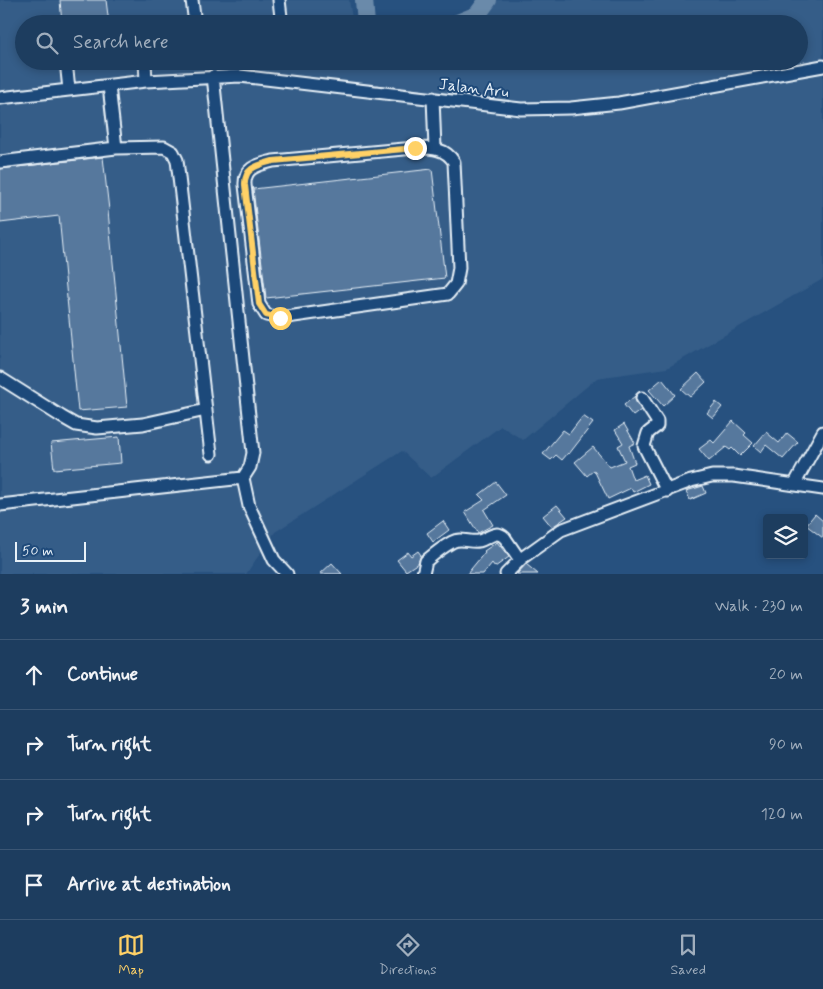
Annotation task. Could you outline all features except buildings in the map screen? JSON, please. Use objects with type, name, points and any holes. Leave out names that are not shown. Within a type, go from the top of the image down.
[{"type":"street","points":[[192,0],[194,15]]},
{"type":"street","points":[[279,0],[281,15]]},
{"type":"street","name":"Jalan Aru","points":[[808,69],[823,66]]},
{"type":"street","points":[[67,70],[69,90]]},
{"type":"street","points":[[145,70],[146,81]]},
{"type":"street","name":"Jalan Aru","points":[[0,98],[146,81],[213,76],[250,76],[306,85],[521,109],[571,108],[619,103],[801,70]]},
{"type":"street","points":[[213,76],[253,453],[250,467],[243,478],[249,506],[253,515],[274,560],[286,574]]},
{"type":"street","points":[[109,86],[116,148]]},
{"type":"street","points":[[433,98],[435,148]]},
{"type":"street","points":[[0,162],[116,148],[164,147],[173,152],[177,160],[211,454]]},
{"type":"street","points":[[415,148],[435,148],[450,155],[454,162],[459,268],[456,284],[448,294],[280,318],[266,315],[259,304],[244,178],[248,172],[255,166],[273,161],[415,148]]},
{"type":"street","points":[[0,378],[62,417],[76,424],[97,428],[142,424],[206,410]]},
{"type":"street","points":[[642,398],[657,426],[648,433],[644,446],[667,491]]},
{"type":"street","points":[[794,485],[823,432]]},
{"type":"street","points":[[506,574],[520,560],[560,530],[691,481],[712,476],[734,476],[823,489]]},
{"type":"street","points":[[0,505],[243,478]]},
{"type":"street","points":[[423,574],[426,561],[453,541],[472,542],[495,533],[502,535],[520,560]]},
{"type":"shaded area","points":[[0,0],[349,0],[352,15],[15,15],[15,70],[808,70],[808,15],[484,15],[497,0],[823,0],[823,279],[667,368],[597,378],[523,440],[501,426],[431,478],[402,451],[275,532],[246,574],[0,574]]},
{"type":"waterway","points":[[364,0],[365,15]]},
{"type":"waterway","points":[[477,15],[488,0]]},
{"type":"route","points":[[280,318],[266,315],[259,304],[244,178],[248,172],[255,166],[273,161],[415,148]]}]
